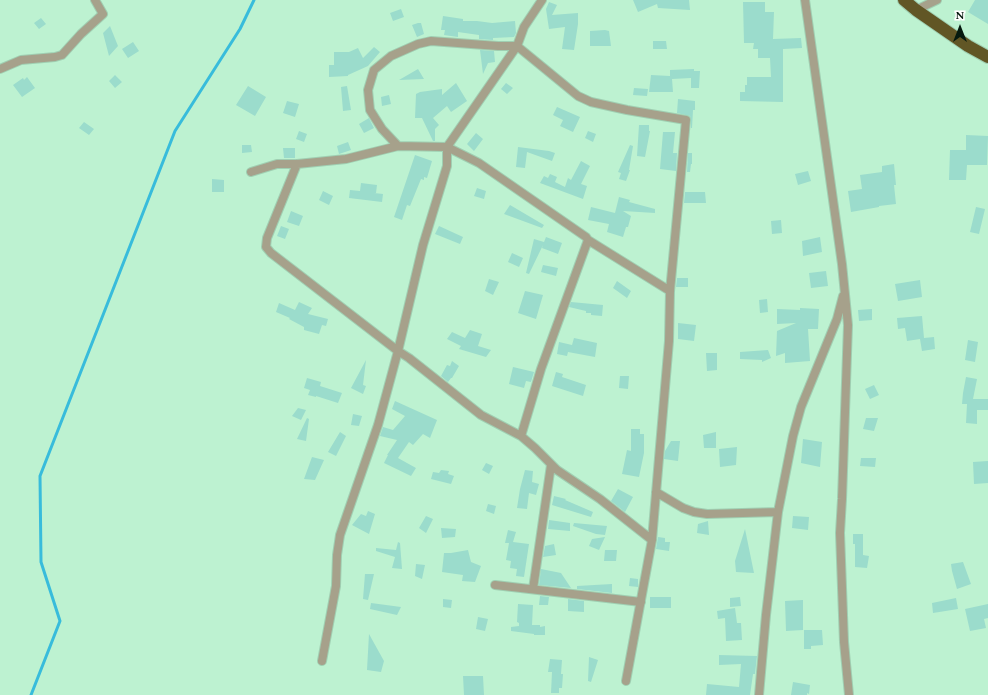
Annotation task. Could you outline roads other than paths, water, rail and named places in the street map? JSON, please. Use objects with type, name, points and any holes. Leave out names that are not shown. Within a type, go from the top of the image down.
[{"type":"highway","points":[[904,0],[968,46],[988,57]]},
{"type":"street","points":[[0,69],[21,60],[62,55],[81,34],[103,14],[94,0]]},
{"type":"street","points":[[322,661],[336,586],[337,556],[340,535],[378,425],[398,351],[423,244],[447,166],[447,147],[517,46],[524,27],[542,0]]},
{"type":"street","points":[[805,0],[844,289],[848,332],[840,532],[844,642],[849,695]]},
{"type":"street","points":[[916,10],[936,0]]},
{"type":"street","points":[[398,146],[382,129],[370,110],[368,90],[374,70],[391,56],[418,44],[431,41],[517,46],[578,96],[591,102],[686,120],[670,291],[669,341],[652,540],[626,681]]},
{"type":"street","points":[[251,172],[277,164],[297,164],[346,159],[398,146],[447,147],[479,163],[588,240],[670,291]]},
{"type":"street","points":[[297,164],[268,238],[266,247],[271,253],[481,415],[521,436],[563,476],[600,498],[652,540]]},
{"type":"street","points":[[521,436],[541,369],[588,240]]},
{"type":"street","points":[[760,695],[766,615],[778,512],[793,436],[801,408],[837,319],[844,289]]},
{"type":"street","points":[[533,589],[551,465]]},
{"type":"street","points":[[656,492],[683,508],[694,512],[707,514],[778,512]]},
{"type":"street","points":[[495,585],[641,602]]},
{"type":"waterway","points":[[31,695],[60,621],[41,562],[40,476],[175,131],[240,29],[254,0]]}]
